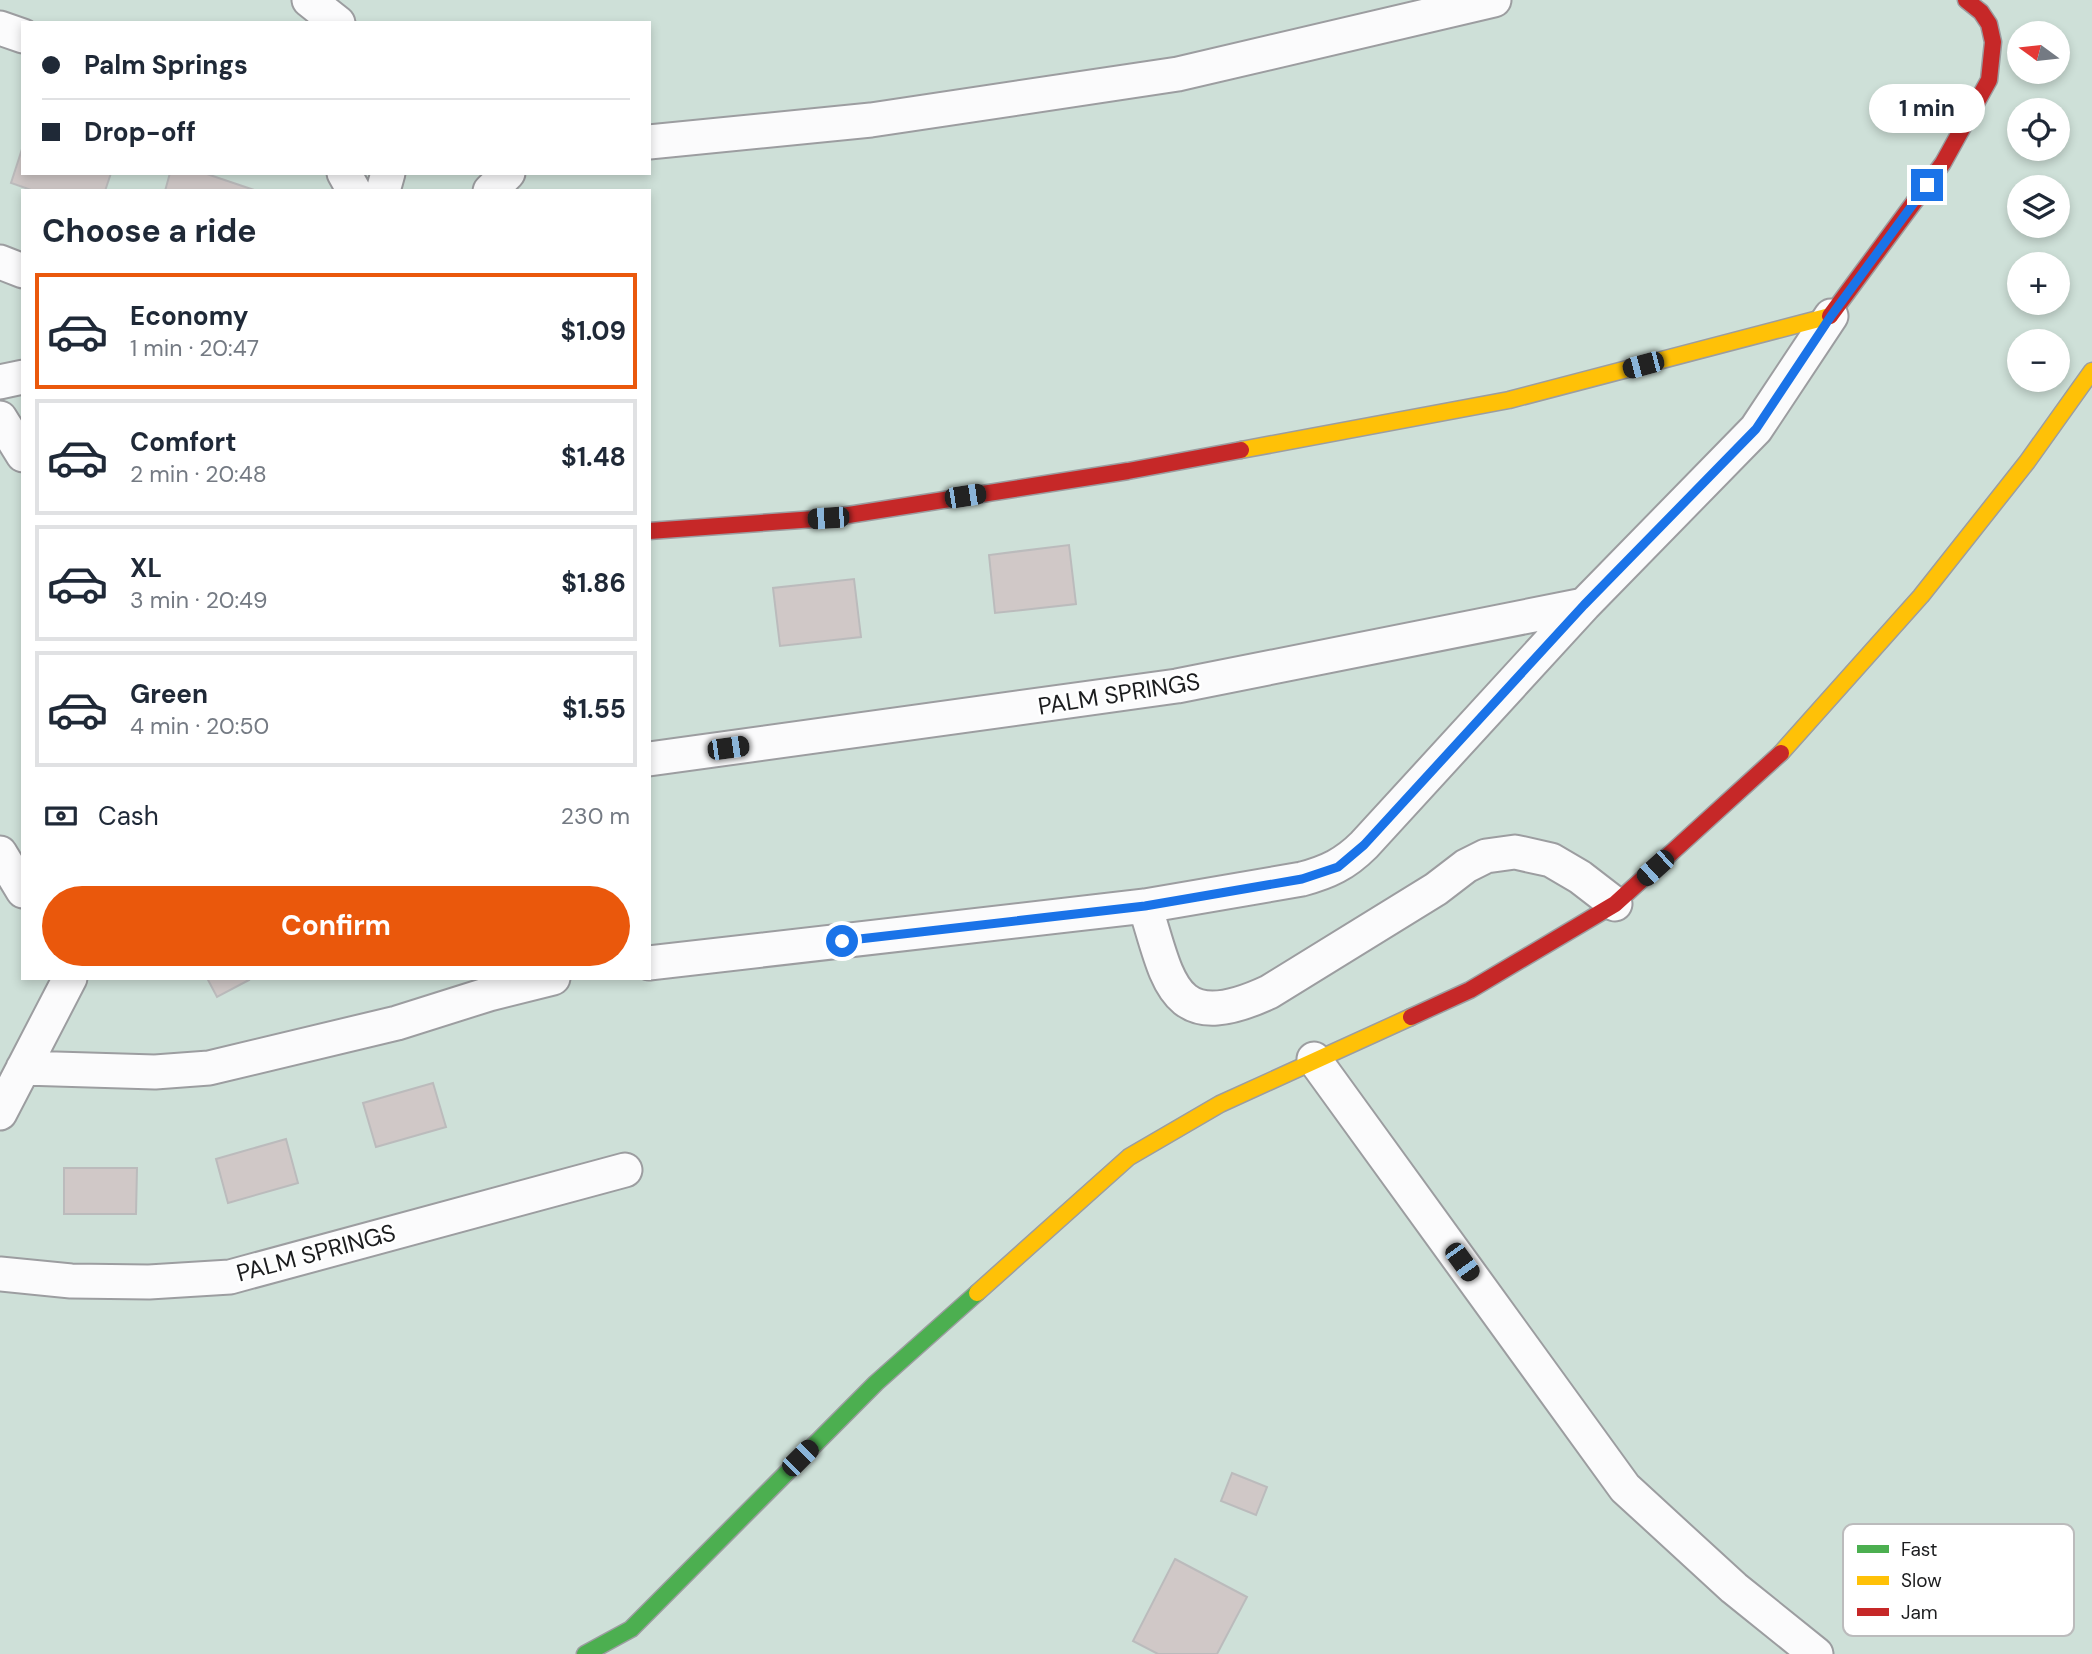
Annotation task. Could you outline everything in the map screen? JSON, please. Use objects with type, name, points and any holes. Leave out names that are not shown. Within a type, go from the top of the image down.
[{"type":"street","points":[[309,0],[335,21]]},
{"type":"street","points":[[651,142],[871,120],[1178,74],[1494,0]]},
{"type":"street","points":[[651,963],[1145,906],[1302,879],[1338,867],[1372,837],[1584,605],[1756,429],[1831,316],[1943,163],[1989,80],[1993,42],[1989,24],[1981,12],[1966,0]]},
{"type":"street","points":[[0,28],[21,35]]},
{"type":"street","points":[[492,189],[506,175]]},
{"type":"street","points":[[0,262],[21,270]]},
{"type":"street","points":[[651,531],[828,518],[1142,468],[1509,400],[1831,316]]},
{"type":"street","points":[[585,1654],[631,1629],[876,1383],[1129,1157],[1220,1104],[1470,990],[1615,904],[1782,751],[1921,596],[2027,462],[2092,371]]},
{"type":"street","points":[[0,383],[21,378]]},
{"type":"street","points":[[0,418],[21,452]]},
{"type":"street","name":"PALM SPRINGS","points":[[651,759],[1177,687],[1584,605]]},
{"type":"street","points":[[1145,906],[1169,981],[1184,1000],[1214,1009],[1240,1005],[1269,992],[1436,889],[1466,866],[1486,856],[1515,852],[1550,860],[1580,877],[1615,904]]},
{"type":"street","points":[[0,853],[21,888]]},
{"type":"street","points":[[0,1113],[69,980]]},
{"type":"street","points":[[23,1068],[155,1072],[209,1068],[397,1023],[489,994],[545,980]]},
{"type":"street","points":[[1314,1059],[1625,1488],[1734,1588],[1816,1654]]},
{"type":"street","name":"PALM SPRINGS","points":[[0,1274],[84,1282],[149,1282],[230,1277],[625,1170]]},
{"type":"shaded area","points":[[0,0],[2092,0],[2092,1654],[0,1654]]},
{"type":"building","points":[[21,152],[21,175],[110,175],[106,189],[28,189],[11,183]]},
{"type":"building","points":[[169,175],[210,175],[251,189],[166,189]]},
{"type":"building","points":[[1069,545],[1076,604],[995,613],[989,555]]},
{"type":"building","points":[[854,579],[861,637],[780,646],[773,588]]},
{"type":"building","points":[[208,980],[249,980],[217,997]]},
{"type":"building","points":[[433,1083],[446,1127],[376,1147],[363,1103]]},
{"type":"building","points":[[286,1139],[298,1183],[228,1203],[216,1159]]},
{"type":"building","points":[[64,1168],[137,1168],[136,1214],[64,1214]]},
{"type":"building","points":[[1232,1473],[1267,1487],[1256,1515],[1221,1501]]},
{"type":"building","points":[[1175,1559],[1247,1597],[1217,1654],[1158,1654],[1133,1641]]},
{"type":"traffic: fast","points":[[585,1654],[631,1629],[876,1383],[977,1293]]},
{"type":"traffic: slow","points":[[1241,450],[1509,400],[1830,316]]},
{"type":"traffic: slow","points":[[1781,753],[1921,596],[2027,462],[2092,371]]},
{"type":"traffic: slow","points":[[977,1293],[1129,1157],[1220,1104],[1411,1017]]},
{"type":"traffic: jam","points":[[1830,316],[1943,163],[1989,80],[1993,42],[1989,24],[1981,12],[1966,0]]},
{"type":"traffic: jam","points":[[651,531],[829,518],[1128,471],[1241,450]]},
{"type":"traffic: jam","points":[[1411,1017],[1470,990],[1615,904],[1781,753]]},
{"type":"route","points":[[842,941],[1145,906],[1302,879],[1327,872],[1351,858],[1584,605],[1756,429],[1831,316],[1927,185]]}]
